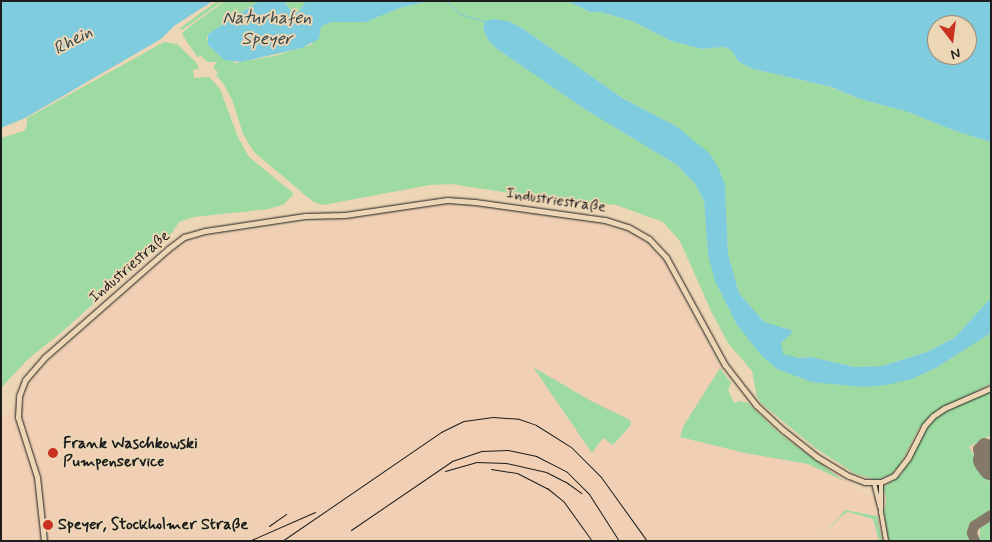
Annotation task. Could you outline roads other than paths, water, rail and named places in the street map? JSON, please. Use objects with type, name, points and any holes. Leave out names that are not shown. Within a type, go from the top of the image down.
[{"type":"street","name":"Industriestraße","points":[[44,541],[37,477],[18,416],[20,391],[30,373],[44,358],[184,237],[205,231],[305,216],[345,215],[434,201],[475,202],[605,220],[628,226],[644,235],[666,257],[725,365],[756,405],[783,430],[817,457],[857,480],[874,483],[894,476],[899,471],[924,426],[934,416],[945,408],[991,388]]},
{"type":"street","points":[[881,482],[882,512],[886,541]]},
{"type":"street","points":[[874,483],[882,512]]},
{"type":"water","name":"Rhein","points":[[1,1],[213,1],[174,26],[161,39],[25,118],[1,128]]},
{"type":"water","name":"Naturhafen Speyer","points":[[259,1],[284,1],[291,11],[298,13],[306,1],[429,1],[400,8],[366,22],[331,22],[321,27],[319,39],[302,48],[241,62],[224,60],[208,45],[208,34]]},
{"type":"water","points":[[567,1],[991,1],[991,142],[955,131],[908,112],[860,99],[831,87],[753,69],[739,62],[731,50],[724,47],[702,49],[671,41],[634,22],[601,12],[590,12]]},
{"type":"water","points":[[493,19],[508,21],[522,28],[624,99],[676,126],[710,154],[718,167],[725,185],[728,254],[739,293],[764,322],[791,330],[792,333],[781,343],[783,354],[799,358],[811,357],[855,367],[882,366],[927,352],[954,338],[991,298],[991,333],[936,368],[912,379],[886,385],[864,387],[811,382],[777,369],[762,356],[737,325],[715,281],[708,255],[704,201],[695,184],[677,165],[586,110],[497,49],[488,40],[483,28],[485,21]]},
{"type":"waterway","points":[[447,1],[460,14],[485,21]]},
{"type":"railway","points":[[282,541],[441,432],[464,421],[493,417],[519,419],[536,425],[571,447],[601,477],[647,541]]},
{"type":"railway","points":[[351,530],[452,461],[481,451],[508,450],[536,456],[567,472],[589,494],[619,541]]},
{"type":"railway","points":[[445,471],[476,462],[506,463],[546,472],[566,482],[581,493]]},
{"type":"railway","points":[[491,469],[517,473],[547,488],[564,502],[592,541]]},
{"type":"railway","points":[[249,541],[315,512]]},
{"type":"railway","points":[[269,526],[286,514]]},
{"type":"place","name":"Frank Waschkowski Pumpenservice","points":[[53,453]]},
{"type":"place","name":"Speyer, Stockholmer Straße","points":[[48,525]]}]
